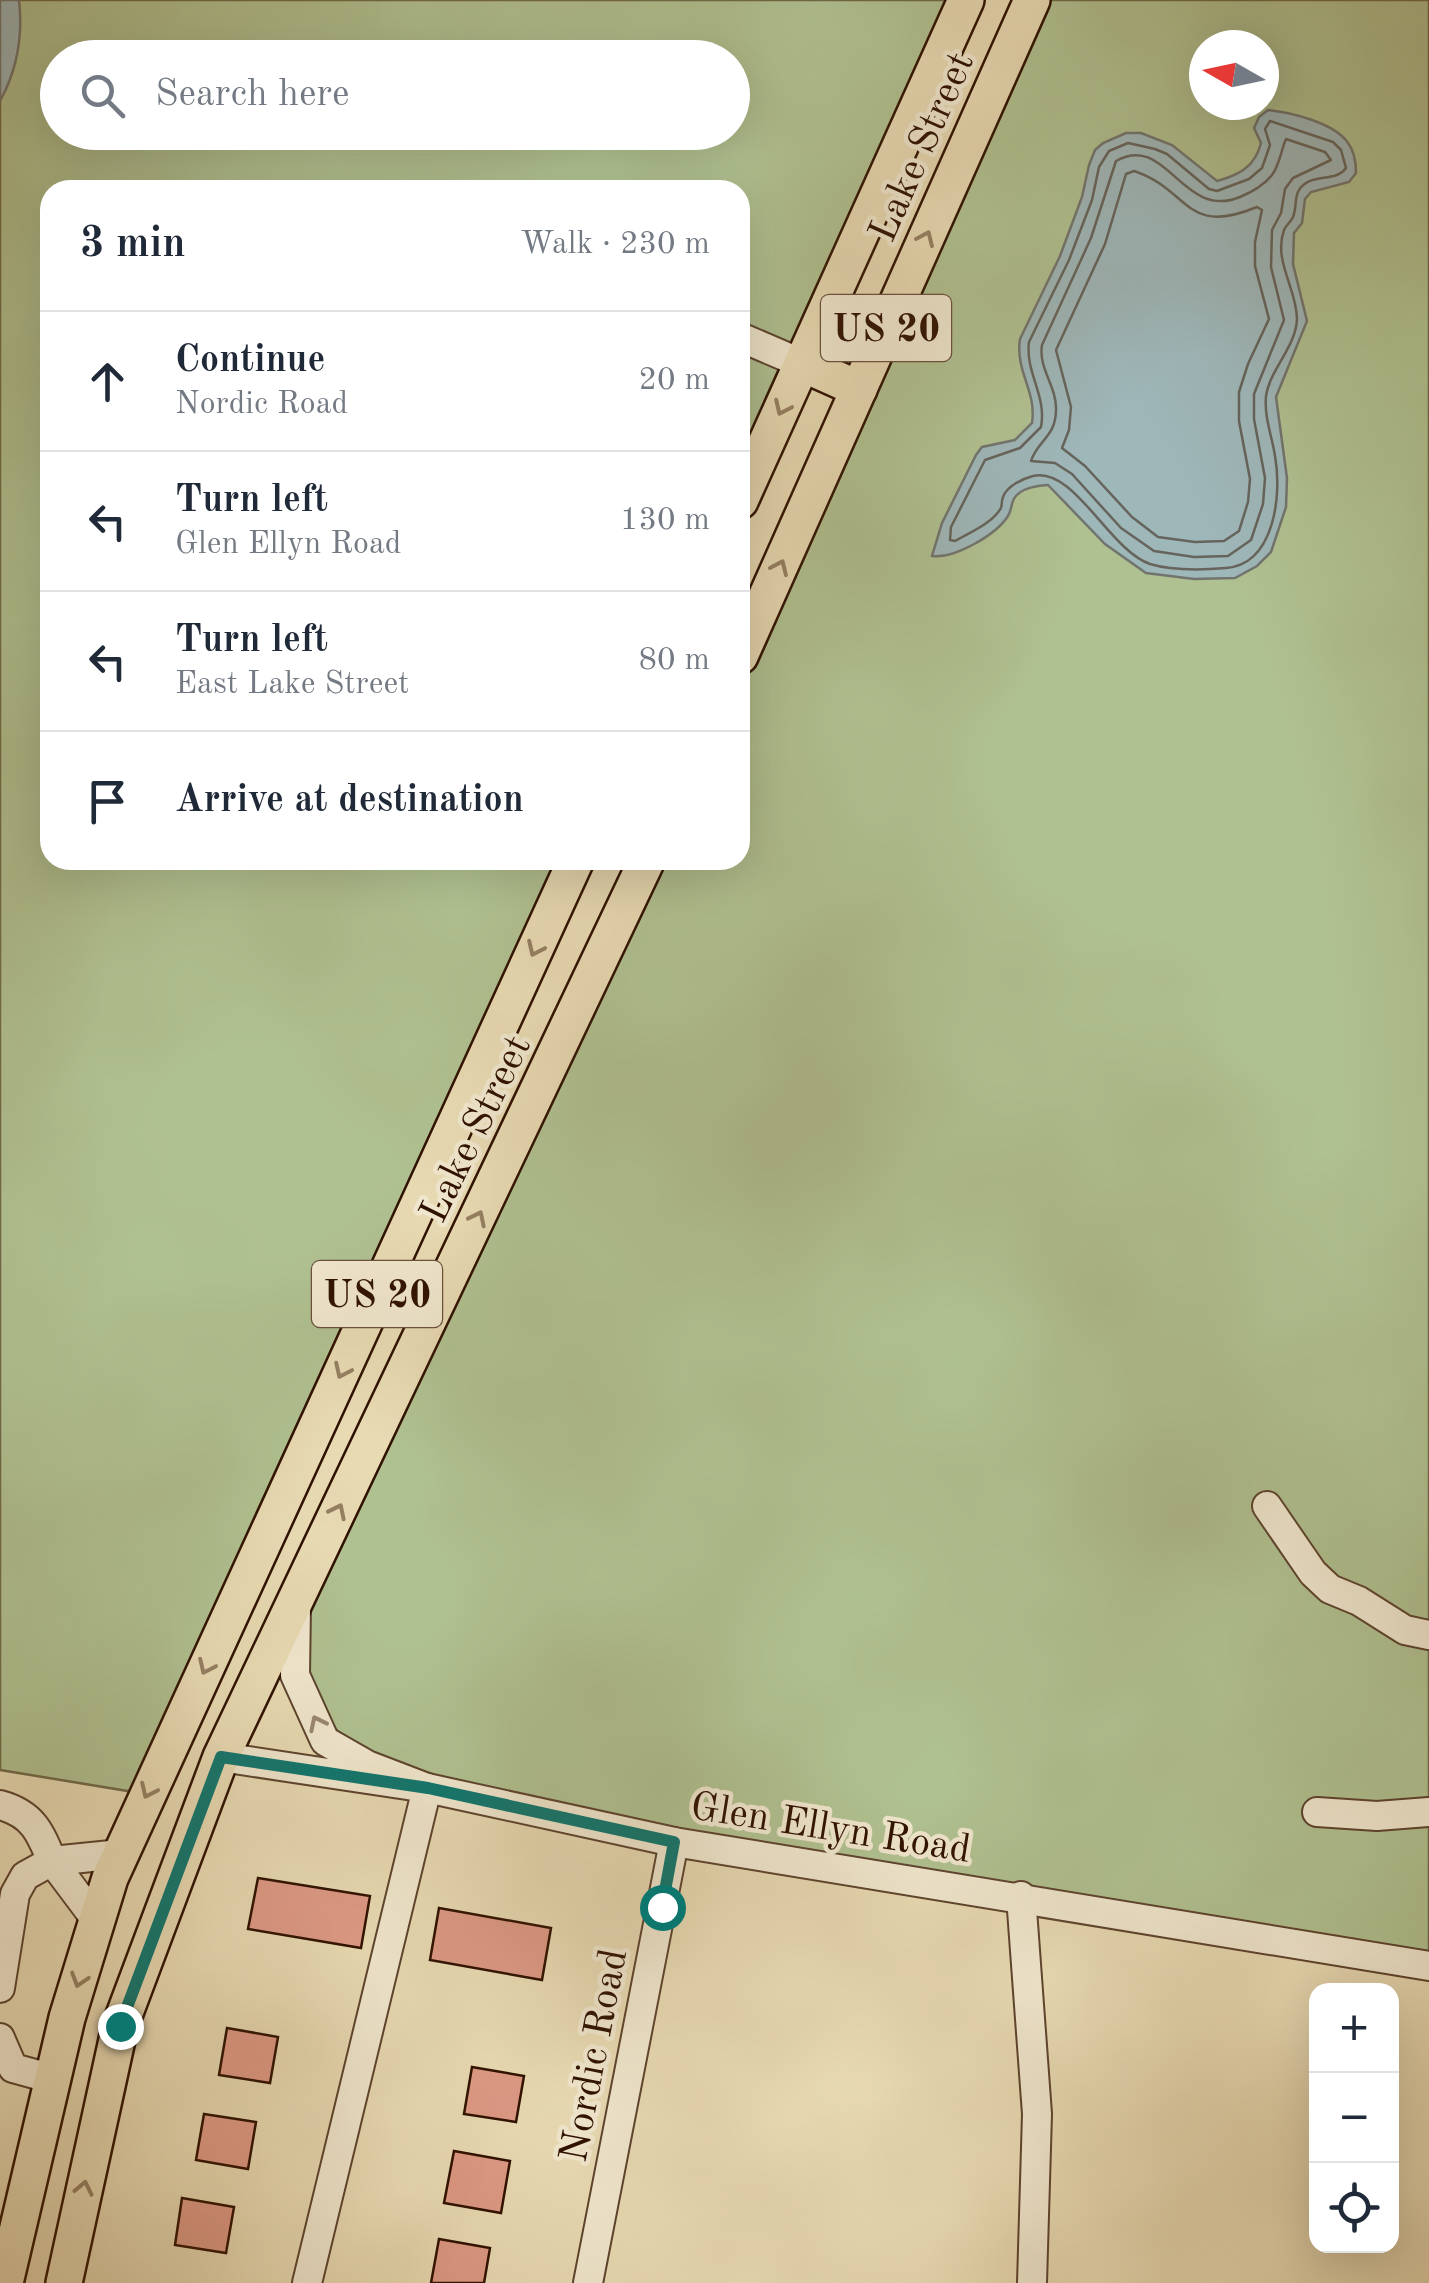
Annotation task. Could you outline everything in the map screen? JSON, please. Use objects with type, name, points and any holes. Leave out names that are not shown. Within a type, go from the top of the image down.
[{"type":"main road","name":"Lake Street","points":[[750,479],[966,0]]},
{"type":"main road","name":"Lake Street","points":[[750,634],[1032,0]]},
{"type":"main road","points":[[803,364],[859,389]]},
{"type":"main road","name":"Lake Street","points":[[178,1728],[571,870]]},
{"type":"main road","name":"Lake Street","points":[[221,1757],[642,870]]},
{"type":"main road","points":[[178,1728],[221,1757]]},
{"type":"main road","name":"US 20","points":[[5,2283],[52,2079],[97,1920],[120,1854],[178,1728]]},
{"type":"main road","name":"US 20","points":[[64,2283],[120,2026],[221,1757]]},
{"type":"street","points":[[750,341],[803,364]]},
{"type":"street","points":[[1267,1506],[1313,1573],[1330,1589],[1359,1601],[1406,1630],[1429,1635]]},
{"type":"street","points":[[296,1599],[295,1675],[325,1741],[367,1766],[428,1788],[307,2283]]},
{"type":"street","name":"Glen Ellyn Road","points":[[221,1757],[428,1788],[674,1842],[1429,1966]]},
{"type":"street","points":[[0,1805],[22,1811],[38,1827],[52,1862],[97,1920]]},
{"type":"street","points":[[1317,1812],[1377,1816],[1429,1812]]},
{"type":"street","name":"Nordic Road","points":[[588,2283],[674,1842]]},
{"type":"street","points":[[0,1988],[16,1894],[25,1876],[52,1862],[120,1854]]},
{"type":"street","points":[[1021,1896],[1037,2114],[1032,2283]]},
{"type":"street","points":[[0,2038],[14,2068],[52,2079]]},
{"type":"green space","points":[[0,0],[965,0],[750,471],[750,180],[40,180],[40,870],[568,870],[146,1794],[0,1770]]},
{"type":"green space","points":[[1032,0],[1429,0],[1429,1956],[676,1831],[428,1777],[383,1761],[343,1738],[322,1712],[307,1669],[307,1603],[646,870],[750,870],[750,644]]},
{"type":"water","points":[[0,0],[19,0],[20,26],[15,65],[0,101]]},
{"type":"water","points":[[1279,112],[1323,124],[1350,146],[1356,173],[1349,182],[1311,192],[1305,199],[1302,223],[1294,233],[1293,264],[1307,321],[1276,397],[1287,478],[1286,507],[1271,552],[1257,566],[1235,578],[1194,579],[1146,573],[1105,544],[1048,485],[1018,494],[1008,516],[984,538],[963,550],[932,556],[942,523],[982,447],[1015,440],[1032,423],[1032,401],[1020,362],[1020,339],[1060,256],[1095,150],[1126,133],[1141,133],[1172,145],[1217,181],[1239,173],[1255,158],[1261,143],[1254,128],[1258,120],[1279,120]]},
{"type":"building","points":[[258,1878],[370,1896],[361,1948],[248,1929]]},
{"type":"building","points":[[439,1908],[551,1928],[542,1980],[430,1960]]},
{"type":"building","points":[[227,2028],[278,2037],[270,2083],[219,2075]]},
{"type":"building","points":[[472,2067],[524,2076],[516,2122],[464,2114]]},
{"type":"building","points":[[204,2114],[256,2122],[248,2169],[196,2160]]},
{"type":"building","points":[[454,2151],[510,2161],[501,2213],[444,2203]]},
{"type":"building","points":[[182,2198],[234,2207],[226,2253],[175,2245]]},
{"type":"building","points":[[439,2239],[490,2248],[484,2283],[431,2283]]},
{"type":"route","points":[[120,2026],[221,1757],[428,1788],[674,1842],[662,1907]]}]
